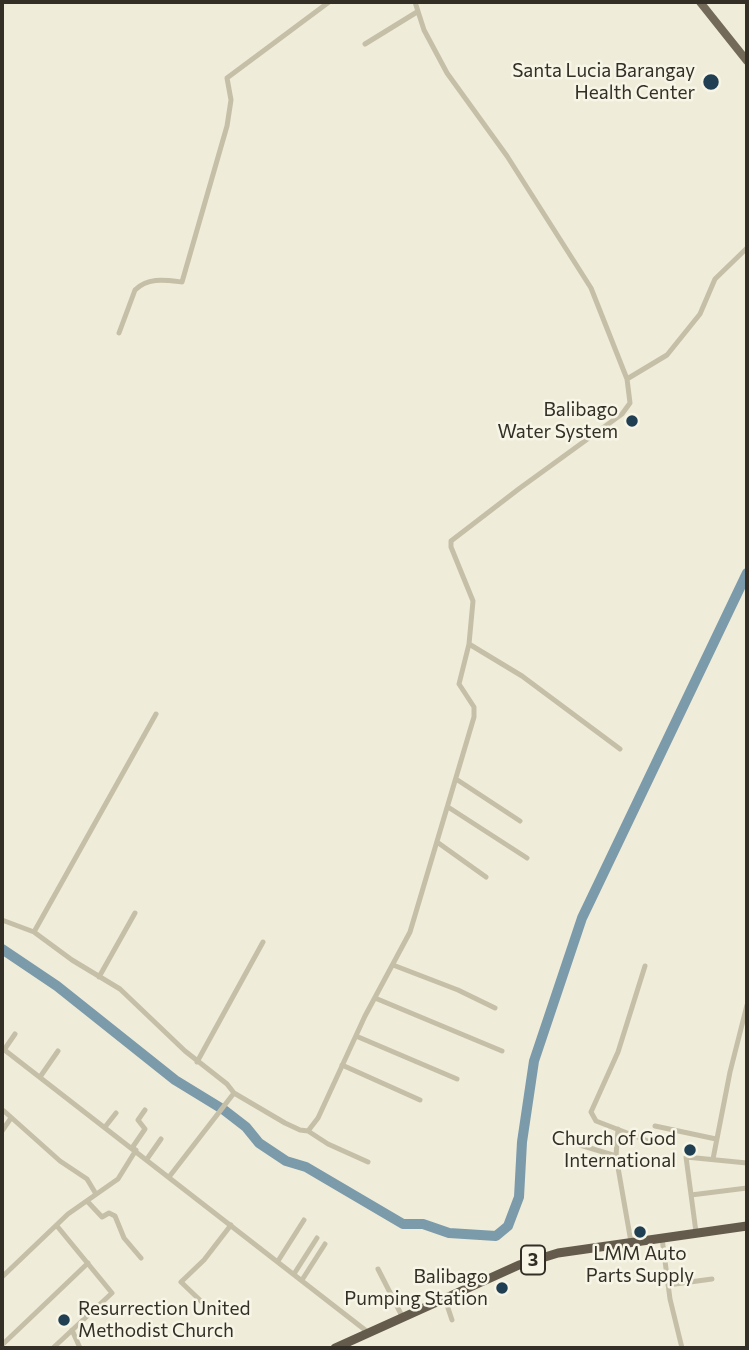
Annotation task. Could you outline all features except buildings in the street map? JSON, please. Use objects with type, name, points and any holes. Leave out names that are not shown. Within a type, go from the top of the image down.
[{"type":"highway","name":"3","points":[[335,1348],[519,1265],[550,1255],[747,1226]]},
{"type":"main road","points":[[702,3],[747,61]]},
{"type":"street","points":[[119,333],[135,290],[140,285],[149,281],[182,282],[227,126],[230,100],[227,78],[329,2]]},
{"type":"street","points":[[308,1131],[318,1118],[356,1036],[410,932],[475,712],[459,684],[469,643],[473,601],[451,541],[628,409],[631,396],[628,379],[591,288],[507,156],[447,72],[430,41],[415,2]]},
{"type":"street","points":[[365,44],[417,12]]},
{"type":"street","points":[[628,379],[667,355],[700,314],[715,279],[747,248]]},
{"type":"street","points":[[469,643],[522,676],[620,749]]},
{"type":"street","points":[[34,932],[156,714]]},
{"type":"street","points":[[456,779],[520,821]]},
{"type":"street","points":[[448,807],[527,858]]},
{"type":"street","points":[[437,842],[486,877]]},
{"type":"street","points":[[99,977],[135,913]]},
{"type":"street","points":[[2,920],[34,932],[132,998],[149,1018],[197,1062],[227,1084],[234,1093],[294,1128],[308,1131],[328,1144],[368,1162]]},
{"type":"street","points":[[197,1062],[263,942]]},
{"type":"street","points":[[393,965],[495,1007]]},
{"type":"street","points":[[645,965],[618,1052],[591,1112],[596,1121],[648,1141]]},
{"type":"street","points":[[375,998],[502,1051]]},
{"type":"street","points":[[713,1158],[747,1005]]},
{"type":"street","points":[[15,1034],[3,1049],[369,1333]]},
{"type":"street","points":[[356,1036],[457,1079]]},
{"type":"street","points":[[40,1077],[58,1051]]},
{"type":"street","points":[[342,1065],[420,1100]]},
{"type":"street","points":[[169,1177],[222,1105],[234,1093]]},
{"type":"street","points":[[2,1277],[57,1226],[118,1179],[145,1129],[138,1120],[145,1110]]},
{"type":"street","points":[[5,1111],[60,1161],[87,1179],[96,1194]]},
{"type":"street","points":[[105,1127],[116,1113]]},
{"type":"street","points":[[2,1131],[11,1118]]},
{"type":"street","points":[[655,1126],[716,1139]]},
{"type":"street","points":[[618,1129],[616,1156],[631,1242]]},
{"type":"street","points":[[147,1159],[161,1139]]},
{"type":"street","points":[[580,1145],[616,1156]]},
{"type":"street","points":[[696,1232],[686,1157],[747,1163]]},
{"type":"street","points":[[691,1195],[747,1188]]},
{"type":"street","points":[[87,1201],[102,1217],[109,1213],[115,1216],[124,1238],[141,1258]]},
{"type":"street","points":[[278,1261],[304,1220]]},
{"type":"street","points":[[204,1304],[181,1282],[204,1260],[231,1225]]},
{"type":"street","points":[[53,1348],[112,1293],[57,1226]]},
{"type":"street","points":[[294,1274],[317,1238]]},
{"type":"street","points":[[662,1238],[668,1285],[682,1348]]},
{"type":"street","points":[[302,1280],[325,1244]]},
{"type":"street","points":[[2,1345],[88,1263]]},
{"type":"street","points":[[378,1269],[403,1318]]},
{"type":"street","points":[[668,1285],[712,1279]]},
{"type":"street","points":[[445,1299],[453,1320]]},
{"type":"street","points":[[72,1331],[80,1348]]},
{"type":"waterway","points":[[2,949],[57,986],[175,1080],[224,1110],[246,1127],[259,1143],[286,1161],[306,1167],[403,1224],[423,1224],[449,1233],[496,1236],[508,1226],[519,1197],[522,1142],[534,1061],[582,918],[747,573]]},
{"type":"place","name":"Santa Lucia Barangay Health Center","points":[[711,82]]},
{"type":"place","name":"Balibago Water System","points":[[632,421]]},
{"type":"place","name":"Church of God International","points":[[690,1150]]},
{"type":"place","name":"LMM Auto Parts Supply","points":[[640,1232]]},
{"type":"place","name":"Balibago Pumping Station","points":[[502,1288]]},
{"type":"place","name":"Resurrection United Methodist Church","points":[[64,1320]]}]
